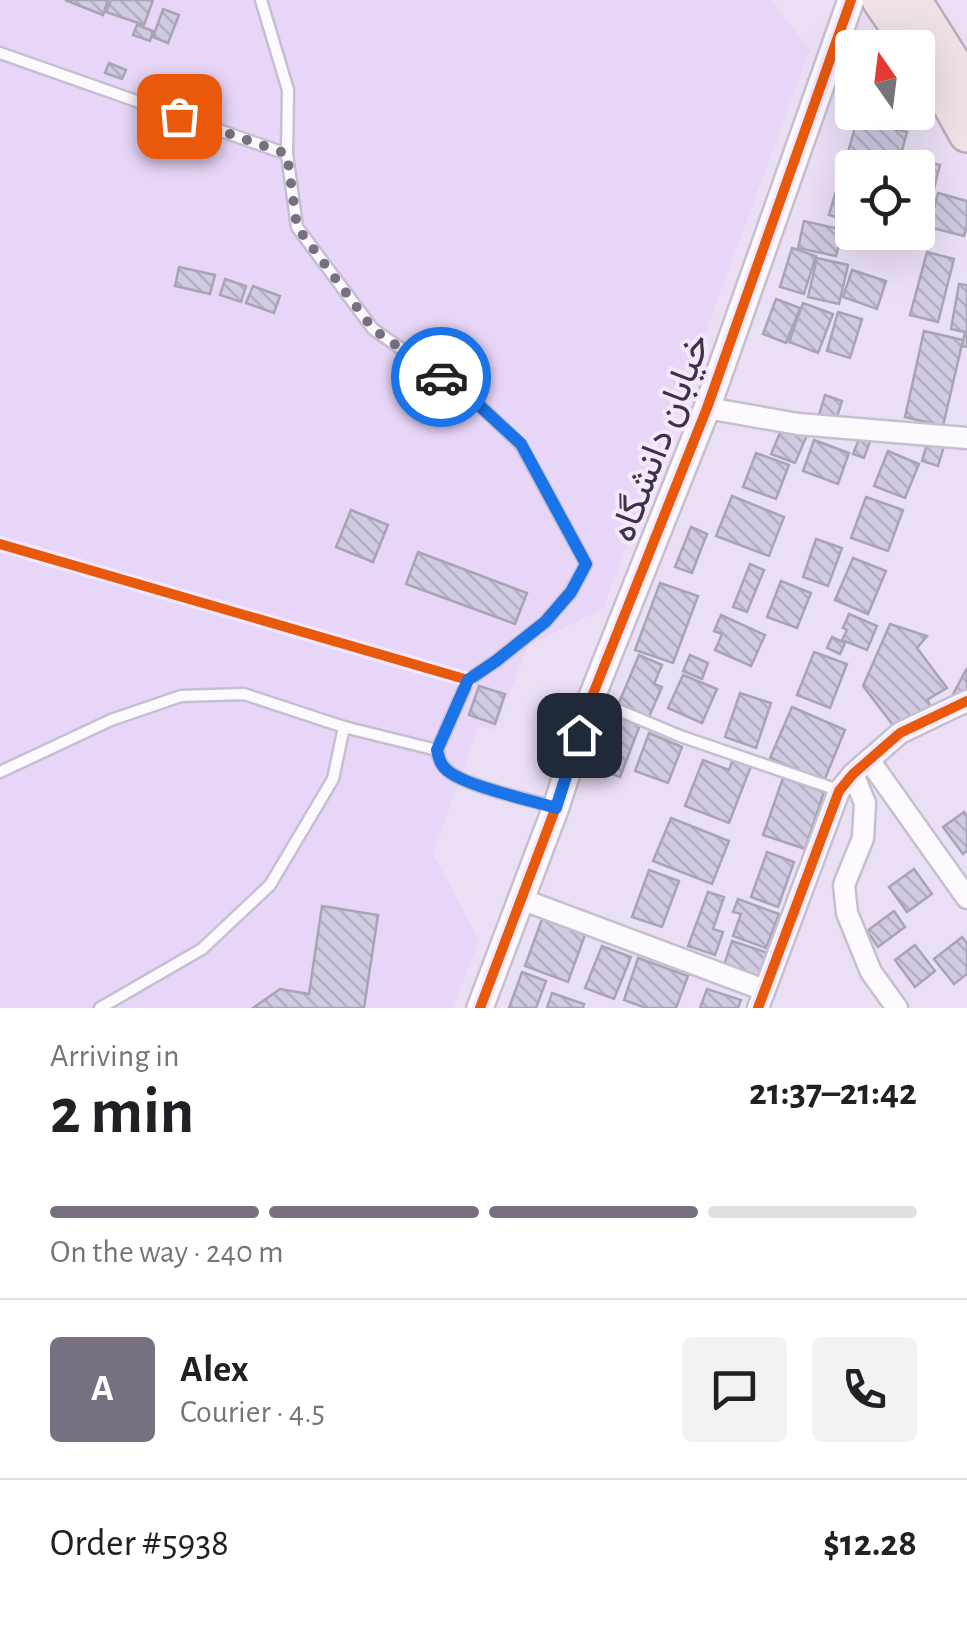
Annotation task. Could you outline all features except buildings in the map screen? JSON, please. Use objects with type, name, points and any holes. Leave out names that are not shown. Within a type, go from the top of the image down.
[{"type":"highway","points":[[880,0],[901,30]]},
{"type":"highway","points":[[913,0],[967,86]]},
{"type":"highway","points":[[935,80],[967,134]]},
{"type":"street","name":"خیابان دانشگاه","points":[[480,1008],[556,808],[591,699],[707,408],[850,0]]},
{"type":"street","points":[[707,408],[798,424],[967,438]]},
{"type":"street","points":[[521,900],[761,999],[846,782],[900,733],[967,701]]},
{"type":"street","points":[[869,760],[967,898]]},
{"type":"street","points":[[846,782],[865,803],[863,838],[844,885],[846,913],[870,972],[897,1008]]},
{"type":"lane","points":[[261,0],[288,90],[287,154],[297,227],[373,329],[470,397],[521,444],[586,564],[571,592],[545,622],[468,680],[437,750],[445,770],[460,778],[556,808]]},
{"type":"lane","points":[[0,52],[287,154]]},
{"type":"lane","points":[[0,544],[468,680]]},
{"type":"lane","points":[[0,772],[111,720],[181,696],[244,694],[344,728],[437,750]]},
{"type":"lane","points":[[591,699],[680,736],[846,782]]},
{"type":"lane","points":[[100,1008],[202,949],[270,885],[333,779],[344,728]]},
{"type":"shaded area","points":[[0,0],[771,0],[810,50],[603,609],[528,646],[495,730],[479,725],[433,854],[479,940],[453,1008],[0,1008]]},
{"type":"cycle path","points":[[480,1008],[556,807],[591,699],[707,408],[851,0]]},
{"type":"cycle path","points":[[0,544],[468,680]]},
{"type":"cycle path","points":[[758,1008],[839,791],[900,733],[967,701]]},
{"type":"way so far","points":[[179,116],[287,154],[297,227],[373,329],[441,377]]},
{"type":"route","points":[[441,377],[470,397],[521,444],[586,564],[571,592],[545,622],[468,680],[437,750],[440,761],[445,770],[460,778],[556,808],[579,735]]}]
